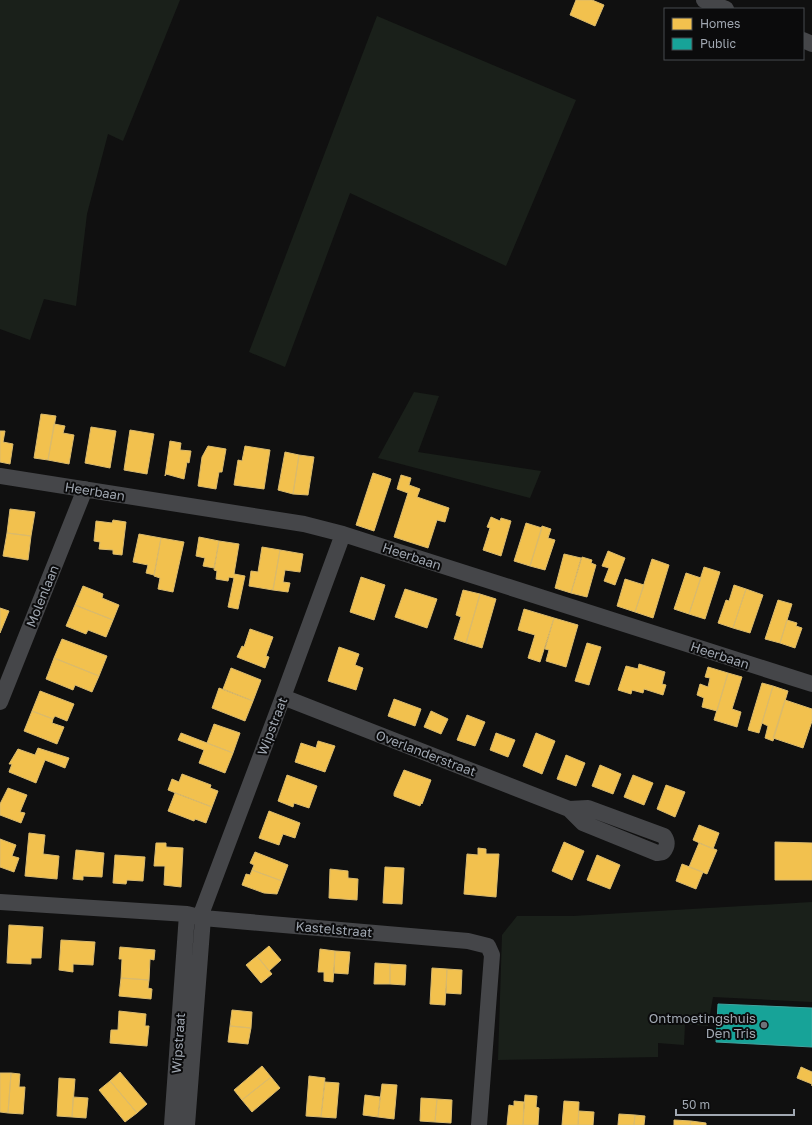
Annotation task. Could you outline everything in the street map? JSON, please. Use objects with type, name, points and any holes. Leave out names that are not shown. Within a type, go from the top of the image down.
[{"type":"street","points":[[704,0],[724,8]]},
{"type":"street","name":"Heerbaan","points":[[0,476],[304,524],[343,534],[812,684]]},
{"type":"street","name":"Molenlaan","points":[[0,700],[85,490]]},
{"type":"street","name":"Wipstraat","points":[[172,1125],[197,916],[284,697],[343,534]]},
{"type":"street","name":"Overlanderstraat","points":[[284,697],[569,810],[583,823],[657,853],[663,852],[667,847],[667,841],[664,836],[588,808],[569,810]]},
{"type":"street","name":"Kastelstraat","points":[[0,902],[197,916],[468,941],[488,946],[492,955],[479,1125]]},
{"type":"street","name":"Wipstraat","points":[[187,1125],[197,916]]},
{"type":"shaded area","points":[[0,0],[180,0],[123,141],[108,134],[87,214],[76,306],[44,299],[30,340],[0,329]]},
{"type":"shaded area","points":[[377,16],[576,100],[506,266],[350,193],[285,367],[249,352]]},
{"type":"shaded area","points":[[414,392],[439,396],[418,452],[541,471],[530,498],[378,458]]},
{"type":"shaded area","points":[[812,902],[812,1002],[713,997],[708,1026],[685,1024],[684,1045],[658,1043],[658,1057],[498,1060],[502,935],[517,916],[573,916]]},
{"type":"building: Homes","points":[[576,0],[592,0],[604,5],[595,26],[570,15]]},
{"type":"building: Homes","points":[[41,414],[56,416],[48,460],[34,458]]},
{"type":"building: Homes","points":[[54,424],[65,426],[63,433],[74,435],[69,464],[48,460]]},
{"type":"building: Homes","points":[[91,427],[116,431],[110,468],[85,463]]},
{"type":"building: Homes","points":[[130,430],[154,434],[147,474],[124,470]]},
{"type":"building: Homes","points":[[0,431],[5,431],[3,442],[13,444],[10,464],[0,462]]},
{"type":"building: Homes","points":[[170,441],[181,443],[180,450],[191,451],[189,463],[187,462],[184,479],[166,474],[165,476]]},
{"type":"building: Homes","points":[[208,446],[226,449],[222,472],[219,472],[216,489],[198,486],[202,457]]},
{"type":"building: Homes","points":[[245,446],[270,450],[264,489],[234,485],[238,460],[242,461]]},
{"type":"building: Homes","points":[[285,452],[299,455],[293,494],[278,490]]},
{"type":"building: Homes","points":[[299,455],[314,457],[308,495],[293,494]]},
{"type":"building: Homes","points":[[373,473],[391,479],[374,531],[356,525]]},
{"type":"building: Homes","points":[[401,475],[411,478],[409,485],[420,489],[417,497],[449,508],[445,522],[437,520],[428,548],[394,537],[408,493],[397,489]]},
{"type":"building: Homes","points":[[10,509],[35,512],[31,536],[7,533]]},
{"type":"building: Homes","points":[[491,517],[500,521],[501,518],[511,521],[501,556],[483,550],[490,528],[487,527]]},
{"type":"building: Homes","points":[[113,520],[126,522],[122,555],[113,554],[113,550],[99,549],[100,542],[94,541],[96,521],[112,523]]},
{"type":"building: Homes","points":[[526,523],[542,528],[530,566],[514,561]]},
{"type":"building: Homes","points":[[542,526],[551,529],[548,538],[555,540],[545,570],[530,566]]},
{"type":"building: Homes","points":[[7,533],[31,536],[28,560],[3,556]]},
{"type":"building: Homes","points":[[139,534],[161,538],[154,575],[146,573],[148,565],[133,562]]},
{"type":"building: Homes","points":[[199,537],[219,541],[214,568],[203,566],[205,558],[196,556]]},
{"type":"building: Homes","points":[[161,538],[184,542],[173,592],[158,589],[160,578],[154,576]]},
{"type":"building: Homes","points":[[219,541],[239,544],[234,574],[245,576],[238,609],[228,607],[234,578],[229,577],[228,581],[216,579],[217,571],[214,570]]},
{"type":"building: Homes","points":[[262,547],[280,550],[273,590],[249,586],[251,571],[258,572]]},
{"type":"building: Homes","points":[[280,550],[303,554],[300,572],[285,570],[283,582],[290,583],[288,592],[273,590]]},
{"type":"building: Homes","points":[[608,551],[625,558],[615,585],[604,581],[609,568],[602,566]]},
{"type":"building: Homes","points":[[564,554],[581,558],[571,593],[555,588]]},
{"type":"building: Homes","points":[[582,557],[592,560],[591,563],[596,565],[587,597],[571,593]]},
{"type":"building: Homes","points":[[652,559],[669,565],[653,618],[635,612]]},
{"type":"building: Homes","points":[[704,567],[720,572],[705,619],[689,614]]},
{"type":"building: Homes","points":[[686,573],[701,578],[689,614],[674,609]]},
{"type":"building: Homes","points":[[361,577],[385,585],[374,620],[350,612]]},
{"type":"building: Homes","points":[[625,579],[644,585],[635,612],[617,606]]},
{"type":"building: Homes","points":[[734,585],[746,589],[733,628],[718,623],[726,600],[729,601]]},
{"type":"building: Homes","points":[[83,586],[103,594],[102,598],[119,605],[113,620],[75,605]]},
{"type":"building: Homes","points":[[405,589],[437,599],[427,628],[395,617]]},
{"type":"building: Homes","points":[[746,589],[763,595],[750,633],[733,628]]},
{"type":"building: Homes","points":[[463,590],[480,594],[466,643],[454,639],[461,617],[456,615]]},
{"type":"building: Homes","points":[[480,594],[496,599],[482,648],[466,643]]},
{"type":"building: Homes","points":[[778,600],[792,604],[780,643],[765,639]]},
{"type":"building: Homes","points":[[75,605],[113,620],[106,637],[88,630],[86,634],[66,626]]},
{"type":"building: Homes","points":[[0,608],[9,611],[0,633]]},
{"type":"building: Homes","points":[[524,609],[554,618],[540,662],[528,658],[535,635],[518,630]]},
{"type":"building: Homes","points":[[554,618],[578,625],[566,667],[546,661],[549,650],[545,649]]},
{"type":"building: Homes","points":[[787,620],[797,623],[796,626],[802,628],[795,648],[780,643]]},
{"type":"building: Homes","points":[[250,629],[273,637],[266,656],[269,657],[265,668],[237,657],[242,646],[244,647]]},
{"type":"building: Homes","points":[[62,639],[107,656],[99,676],[54,658]]},
{"type":"building: Homes","points":[[587,643],[601,647],[589,685],[575,681]]},
{"type":"building: Homes","points":[[339,647],[359,654],[355,665],[363,668],[356,690],[328,681]]},
{"type":"building: Homes","points":[[54,658],[99,676],[92,692],[75,685],[73,690],[46,679]]},
{"type":"building: Homes","points":[[639,664],[665,672],[662,684],[666,685],[663,695],[644,689],[643,693],[632,690],[631,694],[618,690],[626,666],[638,669]]},
{"type":"building: Homes","points":[[708,667],[728,673],[717,711],[702,707],[704,698],[697,695],[700,684],[708,687],[710,678],[705,677]]},
{"type":"building: Homes","points":[[231,668],[261,680],[253,701],[223,689]]},
{"type":"building: Homes","points":[[728,673],[742,677],[732,709],[741,712],[737,727],[714,720]]},
{"type":"building: Homes","points":[[762,683],[773,686],[759,733],[748,730]]},
{"type":"building: Homes","points":[[773,686],[788,691],[773,741],[765,738],[768,726],[762,723]]},
{"type":"building: Homes","points":[[219,688],[253,701],[245,721],[212,708]]},
{"type":"building: Homes","points":[[40,691],[74,704],[67,721],[55,716],[53,719],[32,711]]},
{"type":"building: Homes","points":[[394,699],[421,709],[415,726],[388,716]]},
{"type":"building: Homes","points":[[785,700],[812,709],[812,721],[803,748],[773,738]]},
{"type":"building: Homes","points":[[32,711],[53,719],[52,723],[64,727],[57,744],[24,731]]},
{"type":"building: Homes","points":[[431,711],[448,719],[441,734],[424,727]]},
{"type":"building: Homes","points":[[467,715],[485,722],[475,746],[457,740]]},
{"type":"building: Homes","points":[[214,724],[240,733],[233,753],[207,743]]},
{"type":"building: Homes","points":[[181,733],[233,753],[225,773],[199,763],[204,750],[178,740]]},
{"type":"building: Homes","points":[[496,733],[515,740],[508,757],[490,750]]},
{"type":"building: Homes","points":[[536,733],[555,741],[542,774],[523,766]]},
{"type":"building: Homes","points":[[318,741],[335,746],[325,772],[295,762],[301,743],[316,748]]},
{"type":"building: Homes","points":[[38,748],[69,758],[65,768],[45,760],[36,783],[9,772],[12,764],[9,764],[18,749],[35,755]]},
{"type":"building: Homes","points":[[566,755],[585,763],[576,786],[557,779]]},
{"type":"building: Homes","points":[[600,765],[621,774],[613,794],[592,786]]},
{"type":"building: Homes","points":[[404,770],[431,780],[420,806],[394,796]]},
{"type":"building: Homes","points":[[182,774],[211,785],[210,788],[218,791],[212,807],[168,790],[172,779],[179,782]]},
{"type":"building: Homes","points":[[287,775],[317,786],[309,808],[294,803],[293,807],[278,801]]},
{"type":"building: Homes","points":[[633,775],[653,783],[644,805],[624,797]]},
{"type":"building: Homes","points":[[666,785],[685,792],[675,817],[657,809]]},
{"type":"building: Homes","points":[[8,788],[27,795],[20,812],[25,813],[21,823],[0,815],[0,804]]},
{"type":"building: Homes","points":[[175,793],[212,807],[206,823],[195,819],[194,821],[168,811]]},
{"type":"building: Homes","points":[[269,811],[300,823],[295,838],[283,834],[279,845],[259,838]]},
{"type":"building: Homes","points":[[699,825],[719,833],[713,849],[693,840]]},
{"type":"building: Homes","points":[[29,833],[45,835],[43,854],[59,856],[57,879],[25,876]]},
{"type":"building: Homes","points":[[0,839],[16,845],[12,856],[19,858],[14,872],[0,867]]},
{"type":"building: Homes","points":[[564,842],[584,851],[572,880],[552,871]]},
{"type":"building: Homes","points":[[775,842],[812,843],[812,880],[775,880]]},
{"type":"building: Homes","points":[[156,843],[166,843],[166,847],[183,848],[181,887],[164,885],[165,866],[154,866]]},
{"type":"building: Homes","points":[[699,843],[717,850],[707,874],[689,867]]},
{"type":"building: Homes","points":[[478,848],[486,849],[486,854],[499,854],[496,897],[464,894],[467,854],[478,855]]},
{"type":"building: Homes","points":[[76,850],[104,853],[102,877],[83,876],[83,880],[73,879]]},
{"type":"building: Homes","points":[[255,852],[288,865],[282,881],[252,870],[254,865],[250,863]]},
{"type":"building: Homes","points":[[115,855],[145,857],[143,881],[127,880],[126,884],[113,883]]},
{"type":"building: Homes","points":[[597,855],[620,865],[610,889],[587,880]]},
{"type":"building: Homes","points":[[682,864],[703,872],[696,889],[676,881]]},
{"type":"building: Homes","points":[[385,867],[404,868],[402,904],[383,903]]},
{"type":"building: Homes","points":[[330,869],[348,871],[348,878],[358,879],[357,900],[329,898]]},
{"type":"building: Homes","points":[[252,870],[282,881],[277,894],[264,893],[242,885],[246,874],[250,875]]},
{"type":"building: Homes","points":[[9,925],[43,927],[41,958],[31,958],[31,964],[7,963]]},
{"type":"building: Homes","points":[[61,940],[95,942],[93,965],[73,964],[73,972],[59,970]]},
{"type":"building: Homes","points":[[269,946],[281,960],[269,971],[257,956]]},
{"type":"building: Homes","points":[[120,947],[155,950],[154,960],[150,959],[149,980],[121,978],[122,959],[119,959]]},
{"type":"building: Homes","points":[[320,949],[335,951],[333,982],[324,981],[324,972],[318,972]]},
{"type":"building: Homes","points":[[335,951],[350,952],[348,974],[334,973]]},
{"type":"building: Homes","points":[[257,956],[272,974],[261,983],[246,965]]},
{"type":"building: Homes","points":[[375,963],[390,964],[390,984],[374,984]]},
{"type":"building: Homes","points":[[390,964],[406,965],[405,985],[390,984]]},
{"type":"building: Homes","points":[[432,968],[447,969],[445,1005],[430,1004]]},
{"type":"building: Homes","points":[[447,969],[462,970],[461,994],[446,993]]},
{"type":"building: Homes","points":[[121,978],[149,980],[148,988],[152,989],[151,999],[119,996]]},
{"type":"building: Homes","points":[[232,1010],[252,1012],[251,1028],[230,1026]]},
{"type":"building: Homes","points":[[119,1011],[146,1014],[145,1026],[149,1026],[147,1046],[110,1043],[111,1030],[118,1030]]},
{"type":"building: Homes","points":[[230,1026],[251,1028],[248,1044],[228,1042]]},
{"type":"building: Homes","points":[[262,1066],[271,1077],[242,1100],[234,1090]]},
{"type":"building: Homes","points":[[801,1067],[812,1072],[812,1084],[797,1078]]},
{"type":"building: Homes","points":[[120,1072],[147,1104],[137,1113],[110,1081]]},
{"type":"building: Homes","points":[[0,1073],[11,1073],[8,1113],[0,1112]]},
{"type":"building: Homes","points":[[11,1073],[20,1074],[19,1087],[25,1087],[23,1114],[8,1113]]},
{"type":"building: Homes","points":[[309,1076],[325,1078],[321,1117],[306,1116]]},
{"type":"building: Homes","points":[[271,1077],[280,1088],[252,1112],[242,1100]]},
{"type":"building: Homes","points":[[59,1078],[75,1079],[72,1117],[57,1116]]},
{"type":"building: Homes","points":[[110,1081],[137,1113],[125,1122],[99,1090]]},
{"type":"building: Homes","points":[[325,1082],[339,1083],[336,1118],[321,1117]]},
{"type":"building: Homes","points":[[382,1084],[397,1085],[394,1119],[378,1117]]},
{"type":"building: Homes","points":[[365,1095],[380,1097],[378,1117],[363,1115]]},
{"type":"building: Homes","points":[[525,1095],[537,1096],[536,1107],[539,1108],[538,1125],[523,1125]]},
{"type":"building: Homes","points":[[73,1097],[88,1098],[86,1118],[72,1117]]},
{"type":"building: Homes","points":[[421,1098],[437,1099],[435,1122],[420,1121]]},
{"type":"building: Homes","points":[[437,1099],[452,1100],[451,1123],[435,1122]]},
{"type":"building: Homes","points":[[514,1101],[524,1102],[523,1125],[507,1125],[509,1105],[514,1106]]},
{"type":"building: Homes","points":[[564,1101],[579,1102],[578,1125],[562,1125]]},
{"type":"building: Homes","points":[[579,1111],[594,1112],[593,1125],[578,1125]]},
{"type":"building: Homes","points":[[619,1114],[635,1115],[634,1125],[618,1125]]},
{"type":"building: Homes","points":[[635,1115],[645,1116],[644,1125],[634,1125]]},
{"type":"building: Homes","points":[[674,1120],[691,1121],[690,1125],[674,1125]]},
{"type":"building: Homes","points":[[691,1121],[706,1123],[706,1125],[690,1125]]},
{"type":"building: Public","name":"Ontmoetingshuis Den Tris","points":[[718,1004],[812,1008],[812,1047],[716,1042]]},
{"type":"place","name":"Ontmoetingshuis Den Tris","points":[[764,1025]]}]
